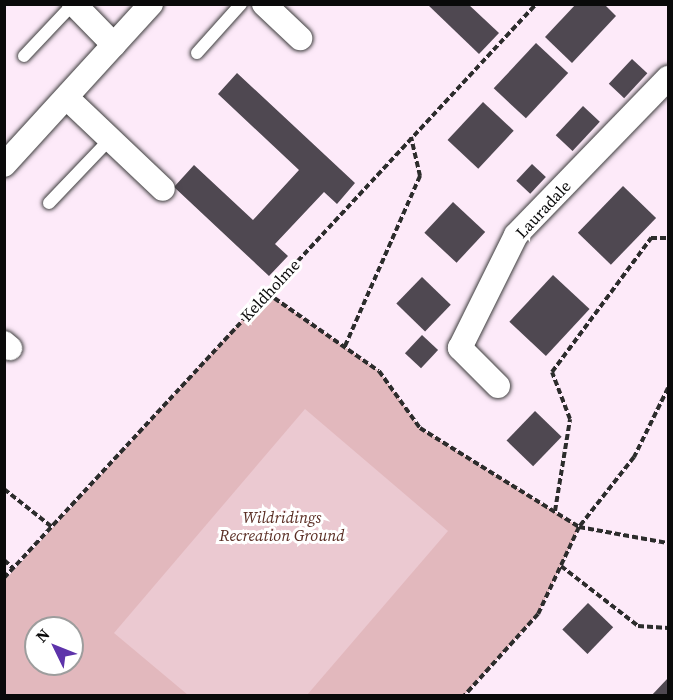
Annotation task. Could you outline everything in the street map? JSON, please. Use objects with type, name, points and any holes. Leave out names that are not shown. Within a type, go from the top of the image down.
[{"type":"street","points":[[73,4],[114,45]]},
{"type":"street","points":[[4,165],[151,4]]},
{"type":"street","points":[[264,4],[300,39]]},
{"type":"street","name":"Lauradale","points":[[498,386],[460,348],[516,235],[669,78]]},
{"type":"street","points":[[67,98],[163,189]]},
{"type":"lane","points":[[24,56],[73,4]]},
{"type":"lane","points":[[197,52],[241,4]]},
{"type":"lane","points":[[49,203],[110,139]]},
{"type":"path","name":"Keldholme","points":[[4,578],[536,4]]},
{"type":"path","points":[[345,346],[420,176],[411,137]]},
{"type":"path","points":[[555,511],[570,419],[552,372],[651,237],[669,238]]},
{"type":"path","points":[[267,293],[379,371],[420,428],[579,527],[669,543]]},
{"type":"path","points":[[464,696],[538,614],[579,527],[634,457],[669,388]]},
{"type":"path","points":[[4,489],[52,527]]},
{"type":"path","points":[[4,560],[13,568]]},
{"type":"path","points":[[561,566],[638,626],[669,628]]},
{"type":"green space","name":"Wildridings Recreation Ground","points":[[267,293],[379,371],[420,428],[579,527],[538,614],[464,695],[5,695],[4,581]]},
{"type":"green space","points":[[305,409],[448,531],[307,695],[188,695],[114,633]]},
{"type":"building","points":[[427,4],[468,4],[499,33],[479,54]]},
{"type":"building","points":[[576,4],[604,4],[616,16],[572,63],[545,37]]},
{"type":"building","points":[[536,43],[568,73],[526,118],[494,88]]},
{"type":"building","points":[[632,59],[647,73],[624,98],[609,84]]},
{"type":"building","points":[[237,73],[355,183],[337,204],[324,192],[275,244],[288,256],[269,276],[174,187],[194,165],[253,220],[299,170],[218,94]]},
{"type":"building","points":[[483,102],[514,131],[478,169],[448,140]]},
{"type":"building","points":[[583,106],[600,122],[573,151],[556,135]]},
{"type":"building","points":[[532,164],[546,177],[530,194],[516,181]]},
{"type":"building","points":[[623,186],[656,218],[611,265],[578,233]]},
{"type":"building","points":[[453,202],[485,232],[457,263],[424,233]]},
{"type":"building","points":[[553,275],[590,309],[546,356],[509,322]]},
{"type":"building","points":[[422,277],[451,305],[425,331],[396,304]]},
{"type":"building","points":[[422,335],[438,350],[421,368],[405,353]]},
{"type":"building","points":[[535,411],[562,437],[533,466],[507,440]]},
{"type":"building","points":[[588,603],[613,627],[587,654],[562,630]]},
{"type":"building","points":[[668,678],[668,696],[651,696]]}]
